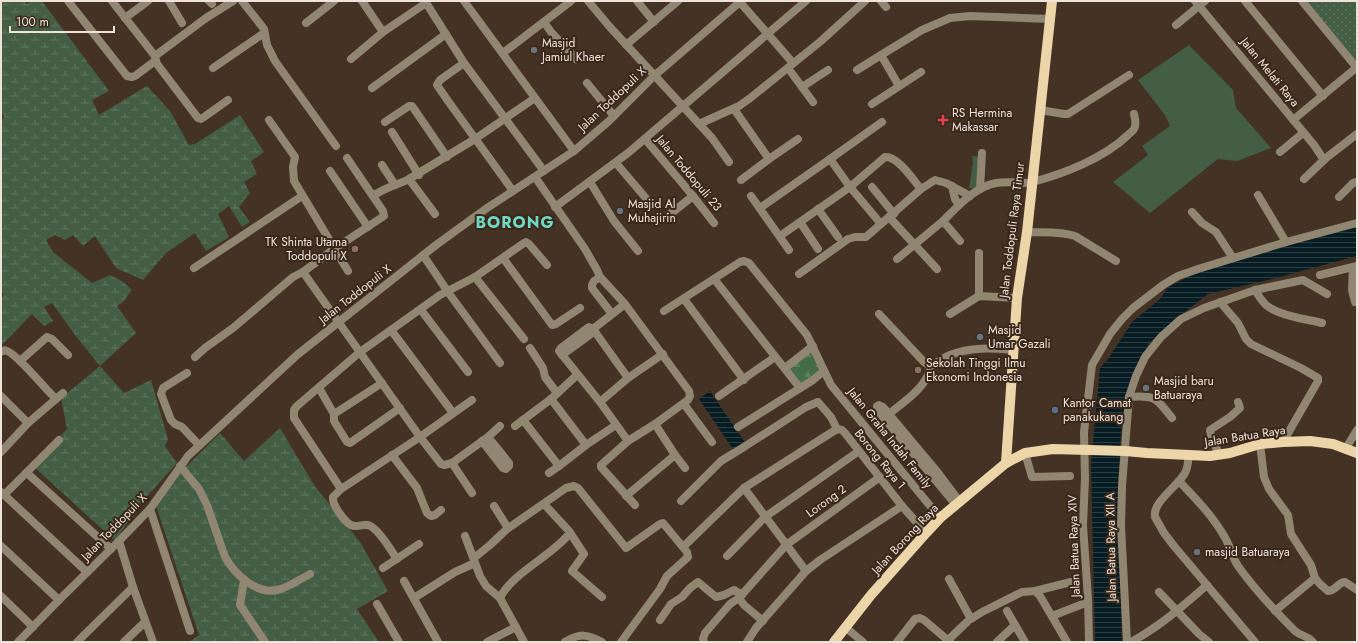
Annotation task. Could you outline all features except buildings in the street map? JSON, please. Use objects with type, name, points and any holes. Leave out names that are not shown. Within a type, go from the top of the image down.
[{"type":"main road","name":"Jalan Toddopuli Raya Timur","points":[[1006,463],[1017,298],[1026,232],[1052,1]]},
{"type":"main road","name":"Jalan Batua Raya","points":[[1025,453],[1046,451],[1054,453],[1126,452],[1210,456],[1220,455],[1260,444],[1320,441],[1346,448],[1357,454]]},
{"type":"main road","points":[[1006,463],[1025,453]]},
{"type":"main road","name":"Jalan Borong Raya","points":[[834,642],[876,590],[940,518],[1006,463]]},
{"type":"street","points":[[68,1],[127,76],[132,77],[206,18],[232,1]]},
{"type":"street","points":[[112,1],[155,58],[165,75],[200,119],[228,100]]},
{"type":"street","points":[[125,18],[148,1]]},
{"type":"street","points":[[169,1],[182,23]]},
{"type":"street","points":[[242,1],[261,25],[269,51],[275,61],[336,146]]},
{"type":"street","points":[[306,22],[334,1]]},
{"type":"street","points":[[362,1],[383,32]]},
{"type":"street","points":[[464,1],[574,151]]},
{"type":"street","points":[[502,53],[571,1]]},
{"type":"street","points":[[588,1],[682,108],[712,138],[729,162]]},
{"type":"street","points":[[636,1],[654,22]]},
{"type":"street","points":[[626,45],[678,1]]},
{"type":"street","points":[[740,1],[790,65],[802,87],[813,102]]},
{"type":"street","name":"Jalan Toddopuli X","points":[[18,642],[58,600],[120,542],[150,509],[180,466],[199,445],[297,355],[423,255],[487,208],[574,151],[614,116],[654,76],[740,1]]},
{"type":"street","points":[[555,207],[616,163],[806,1]]},
{"type":"street","points":[[699,124],[734,109],[749,99],[821,41],[866,1]]},
{"type":"street","points":[[1245,1],[1322,96]]},
{"type":"street","points":[[1293,120],[1357,68],[1302,1]]},
{"type":"street","points":[[351,59],[383,32],[426,2],[464,63],[544,171]]},
{"type":"street","points":[[1176,25],[1200,3]]},
{"type":"street","name":"Jalan Melati Raya","points":[[1200,3],[1324,160]]},
{"type":"street","points":[[857,70],[922,30],[950,18],[970,16],[1050,19]]},
{"type":"street","points":[[544,22],[551,32],[576,59]]},
{"type":"street","points":[[212,68],[264,33]]},
{"type":"street","points":[[372,88],[446,34]]},
{"type":"street","points":[[881,55],[899,86]]},
{"type":"street","points":[[464,63],[440,80],[437,85],[513,191]]},
{"type":"street","points":[[802,87],[828,70]]},
{"type":"street","points":[[872,104],[921,72]]},
{"type":"street","points":[[1040,110],[1068,114],[1129,75]]},
{"type":"street","points":[[587,83],[614,116]]},
{"type":"street","points":[[373,196],[384,188],[395,185],[418,174],[475,139],[535,98]]},
{"type":"street","points":[[385,122],[409,106],[412,106],[447,156]]},
{"type":"street","points":[[734,109],[769,159]]},
{"type":"street","points":[[897,259],[943,221],[958,205],[980,189],[990,184],[1001,182],[1031,183],[1046,179],[1069,170],[1107,151],[1134,130],[1136,125],[1134,114]]},
{"type":"street","points":[[269,120],[295,157],[293,167],[294,181],[348,271]]},
{"type":"street","points":[[760,208],[882,122]]},
{"type":"street","points":[[392,132],[418,174]]},
{"type":"street","points":[[1280,152],[1303,133]]},
{"type":"street","points":[[1304,179],[1324,160],[1357,134]]},
{"type":"street","name":"Jalan Toddopuli 23","points":[[644,139],[694,196],[714,223]]},
{"type":"street","points":[[741,180],[798,140]]},
{"type":"street","points":[[980,189],[982,154]]},
{"type":"street","points":[[780,236],[850,187],[886,157],[890,157],[897,161],[921,190]]},
{"type":"street","points":[[195,357],[204,348],[233,328],[293,277],[304,272],[334,249],[384,216],[373,196],[347,158]]},
{"type":"street","points":[[830,159],[850,187],[881,224]]},
{"type":"street","points":[[616,163],[650,203]]},
{"type":"street","points":[[382,165],[395,185]]},
{"type":"street","points":[[330,171],[368,227]]},
{"type":"street","points":[[981,176],[990,184]]},
{"type":"street","points":[[535,177],[585,249],[600,277],[625,304],[689,391],[690,396],[684,404],[628,441],[601,465],[601,467],[635,506]]},
{"type":"street","points":[[409,179],[435,214]]},
{"type":"street","points":[[799,274],[848,239],[855,237],[866,237],[921,190],[935,180],[940,180],[970,196]]},
{"type":"street","points":[[590,182],[614,220],[638,251]]},
{"type":"street","points":[[1339,197],[1353,183],[1357,182]]},
{"type":"street","points":[[952,186],[954,198],[958,205]]},
{"type":"street","points":[[872,187],[891,216],[914,245],[937,269]]},
{"type":"street","points":[[1258,195],[1286,242]]},
{"type":"street","points":[[194,268],[302,196]]},
{"type":"street","points":[[669,215],[694,196]]},
{"type":"street","points":[[751,196],[789,250]]},
{"type":"street","points":[[818,209],[838,237]]},
{"type":"street","points":[[1192,212],[1202,223],[1216,232],[1233,258]]},
{"type":"street","points":[[943,221],[960,241]]},
{"type":"street","points":[[800,222],[818,249]]},
{"type":"street","name":"Jalan Batua Raya XIV","points":[[1089,642],[1083,526],[1085,478],[1084,432],[1092,365],[1110,334],[1128,312],[1178,276],[1286,242],[1357,224]]},
{"type":"street","points":[[1026,232],[1068,234],[1075,236],[1116,260]]},
{"type":"street","points":[[341,489],[294,418],[294,410],[297,406],[360,352],[440,295],[475,276],[526,242],[547,265]]},
{"type":"street","points":[[979,253],[979,296]]},
{"type":"street","points":[[423,255],[500,363]]},
{"type":"street","points":[[503,258],[552,325],[556,324],[580,308]]},
{"type":"street","name":"Jalan Graha Indah Family","points":[[664,312],[744,261],[749,263],[804,331],[813,346],[831,385],[940,518]]},
{"type":"street","points":[[1320,275],[1355,267],[1352,290],[1355,302]]},
{"type":"street","points":[[304,272],[420,437],[441,464],[444,465],[452,463],[500,426]]},
{"type":"street","points":[[475,276],[524,339]]},
{"type":"street","points":[[600,277],[594,281],[592,288],[612,314]]},
{"type":"street","points":[[714,280],[800,388]]},
{"type":"street","name":"Jalan Batua Raya XII A","points":[[1127,642],[1121,526],[1122,486],[1126,452],[1129,397],[1136,376],[1145,357],[1161,336],[1181,319],[1220,302],[1255,290],[1303,280],[1327,294]]},
{"type":"street","points":[[1255,290],[1266,305],[1273,310],[1322,323]]},
{"type":"street","points":[[950,314],[979,296],[1017,298]]},
{"type":"street","points":[[684,299],[744,380]]},
{"type":"street","points":[[1220,302],[1238,323],[1246,339],[1251,344],[1301,368],[1318,378],[1318,381],[1283,442]]},
{"type":"street","points":[[594,330],[625,304]]},
{"type":"street","points":[[421,310],[468,372]]},
{"type":"street","points":[[879,314],[924,362],[932,365]]},
{"type":"street","points":[[628,378],[594,330],[589,327],[559,351],[600,402],[628,441]]},
{"type":"street","points":[[391,330],[453,413]]},
{"type":"street","points":[[20,361],[47,337],[52,339],[68,355]]},
{"type":"street","points":[[785,368],[813,346]]},
{"type":"street","points":[[530,348],[543,368],[545,377],[554,396],[586,445]]},
{"type":"street","points":[[889,414],[922,386],[928,378],[932,365],[950,355],[968,350],[988,348],[1013,350]]},
{"type":"street","points":[[3,351],[20,361],[56,399]]},
{"type":"street","points":[[600,402],[628,378],[663,354]]},
{"type":"street","points":[[719,396],[775,357]]},
{"type":"street","points":[[738,427],[824,371]]},
{"type":"street","points":[[188,373],[163,388],[161,394],[171,420],[175,424],[182,427],[199,445]]},
{"type":"street","points":[[515,426],[554,396],[577,375]]},
{"type":"street","points":[[334,414],[382,383]]},
{"type":"street","points":[[319,388],[334,414],[334,421],[347,442],[350,443],[400,408]]},
{"type":"street","points":[[1,451],[28,423],[63,393]]},
{"type":"street","points":[[1,396],[28,423]]},
{"type":"street","points":[[1129,397],[1143,396],[1154,398],[1158,400],[1172,418]]},
{"type":"street","points":[[397,559],[373,527],[367,524],[352,526],[345,520],[333,505],[333,497],[341,489],[420,437],[472,400]]},
{"type":"street","name":"Borong Raya 1","points":[[681,501],[721,461],[806,407],[817,402],[820,403],[831,417],[838,430],[842,430],[860,451],[902,506],[926,533]]},
{"type":"street","points":[[1220,455],[1212,440],[1210,430],[1230,417],[1240,408],[1238,402]]},
{"type":"street","points":[[684,404],[712,442]]},
{"type":"street","points":[[877,406],[882,406],[935,469],[958,503],[878,410],[877,406]]},
{"type":"street","points":[[523,420],[559,466]]},
{"type":"street","points":[[655,424],[684,468]]},
{"type":"street","points":[[548,473],[616,425]]},
{"type":"street","points":[[683,547],[744,488],[838,430]]},
{"type":"street","points":[[1346,448],[1357,430]]},
{"type":"street","points":[[59,440],[27,473],[3,494],[87,572]]},
{"type":"street","points":[[1260,444],[1264,477],[1273,496],[1288,515],[1291,534],[1311,565],[1315,578],[1328,591],[1332,591],[1342,582],[1345,582],[1357,590]]},
{"type":"street","points":[[727,556],[765,518],[860,451]]},
{"type":"street","points":[[1025,453],[1032,477],[1070,476]]},
{"type":"street","points":[[392,455],[417,488],[427,513],[431,516],[435,515],[441,510]]},
{"type":"street","points":[[626,496],[675,455]]},
{"type":"street","points":[[1189,455],[1184,475],[1161,502],[1154,515],[1164,533],[1254,642]]},
{"type":"street","points":[[452,463],[472,493]]},
{"type":"street","points":[[180,466],[199,489],[207,505],[225,557],[229,564],[244,580],[255,587],[272,591],[282,589],[310,574]]},
{"type":"street","points":[[27,473],[111,549]]},
{"type":"street","name":"Lorong 2","points":[[704,642],[703,639],[705,633],[730,604],[740,596],[786,545],[880,477]]},
{"type":"street","points":[[1179,481],[1209,513],[1224,536],[1238,566],[1275,611],[1295,631],[1299,634],[1307,636],[1313,642]]},
{"type":"street","points":[[414,598],[474,560],[508,528],[566,488],[574,486],[578,488],[626,548],[662,523],[687,552],[687,559],[667,576],[660,589],[621,642]]},
{"type":"street","points":[[744,488],[806,571]]},
{"type":"street","points":[[544,504],[570,533],[584,554],[572,571],[602,597]]},
{"type":"street","points":[[494,506],[508,528]]},
{"type":"street","points":[[747,642],[806,571],[820,560],[902,506]]},
{"type":"street","points":[[150,509],[190,631]]},
{"type":"street","points":[[500,598],[507,586],[570,533]]},
{"type":"street","points":[[465,536],[486,586],[500,598],[524,642]]},
{"type":"street","points":[[120,542],[133,587],[153,642]]},
{"type":"street","points":[[383,568],[419,544]]},
{"type":"street","points":[[1,546],[58,600]]},
{"type":"street","points":[[1275,611],[1315,578]]},
{"type":"street","points":[[949,579],[971,619],[1022,592],[1071,582]]},
{"type":"street","points":[[244,580],[240,605],[265,642]]},
{"type":"street","points":[[404,581],[438,642]]},
{"type":"street","points":[[660,620],[670,604],[682,597],[698,582],[716,597],[734,590],[740,596],[744,605],[763,621]]},
{"type":"street","points":[[1131,642],[1144,639],[1207,585]]},
{"type":"street","points":[[77,642],[133,587]]},
{"type":"street","points":[[1035,590],[1068,642]]},
{"type":"street","points":[[1159,592],[1199,634],[1210,642]]},
{"type":"street","points":[[1,596],[33,627]]},
{"type":"street","points":[[1052,616],[1088,602]]},
{"type":"street","points":[[377,604],[399,642]]},
{"type":"street","points":[[1007,610],[1025,642]]},
{"type":"street","points":[[897,642],[916,618],[924,620],[948,641],[967,622]]},
{"type":"street","points":[[124,642],[145,622]]},
{"type":"street","points":[[997,642],[1015,625]]},
{"type":"street","points":[[486,642],[516,627]]},
{"type":"street","points":[[845,627],[863,642]]},
{"type":"street","points":[[565,642],[583,635],[593,637],[602,642]]},
{"type":"green space","points":[[1,1],[25,1],[26,4],[30,1],[42,1],[109,91],[92,100],[99,115],[147,86],[170,111],[189,145],[195,144],[240,115],[264,152],[251,161],[257,174],[244,182],[250,193],[239,207],[250,222],[242,227],[229,206],[218,214],[229,237],[206,251],[195,233],[166,253],[143,280],[116,268],[95,236],[83,246],[73,235],[65,240],[55,235],[46,240],[53,252],[92,283],[110,275],[122,281],[132,290],[123,302],[117,306],[136,333],[100,366],[52,303],[44,307],[53,321],[44,326],[32,314],[1,346],[1,298],[4,295],[1,291],[1,120],[4,117],[1,111]]},
{"type":"green space","points":[[1357,1],[1357,62],[1308,2]]},
{"type":"green space","points":[[1189,45],[1233,90],[1236,108],[1271,148],[1237,161],[1218,159],[1150,213],[1113,182],[1148,155],[1142,146],[1170,126],[1165,115],[1138,80]]},
{"type":"green space","points":[[972,156],[980,157],[977,189],[969,188],[973,163]]},
{"type":"green space","points":[[813,346],[824,371],[800,388],[785,368]]},
{"type":"green space","points":[[100,366],[124,393],[151,380],[168,439],[165,446],[177,463],[140,504],[115,541],[32,465],[67,429],[61,398]]},
{"type":"green space","points":[[280,428],[314,485],[360,542],[388,591],[357,609],[379,642],[189,642],[199,635],[156,506],[181,472],[220,433],[244,461]]},
{"type":"water","points":[[1357,226],[1357,256],[1272,279],[1208,294],[1177,318],[1149,343],[1132,378],[1122,418],[1118,487],[1122,642],[1095,642],[1091,463],[1100,368],[1108,359],[1132,322],[1160,299],[1168,287],[1192,275]]},
{"type":"water","points":[[710,391],[746,444],[734,451],[699,399]]},
{"type":"place","name":"Masjid Jamiul Khaer","points":[[534,50]]},
{"type":"place","name":"RS Hermina Makassar","points":[[943,120]]},
{"type":"place","name":"Masjid Al Muhajirin","points":[[620,211]]},
{"type":"place","name":"TK Shinta Utama Toddopuli X","points":[[355,249]]},
{"type":"place","name":"Masjid Umar Gazali","points":[[980,337]]},
{"type":"place","name":"Sekolah Tinggi Ilmu Ekonomi Indonesia","points":[[918,370]]},
{"type":"place","name":"Masjid baru Batuaraya","points":[[1146,388]]},
{"type":"place","name":"Kantor Camat panakukang","points":[[1055,410]]},
{"type":"place","name":"masjid Batuaraya","points":[[1197,552]]},
{"type":"district","name":"BORONG","points":[[515,222]]}]
